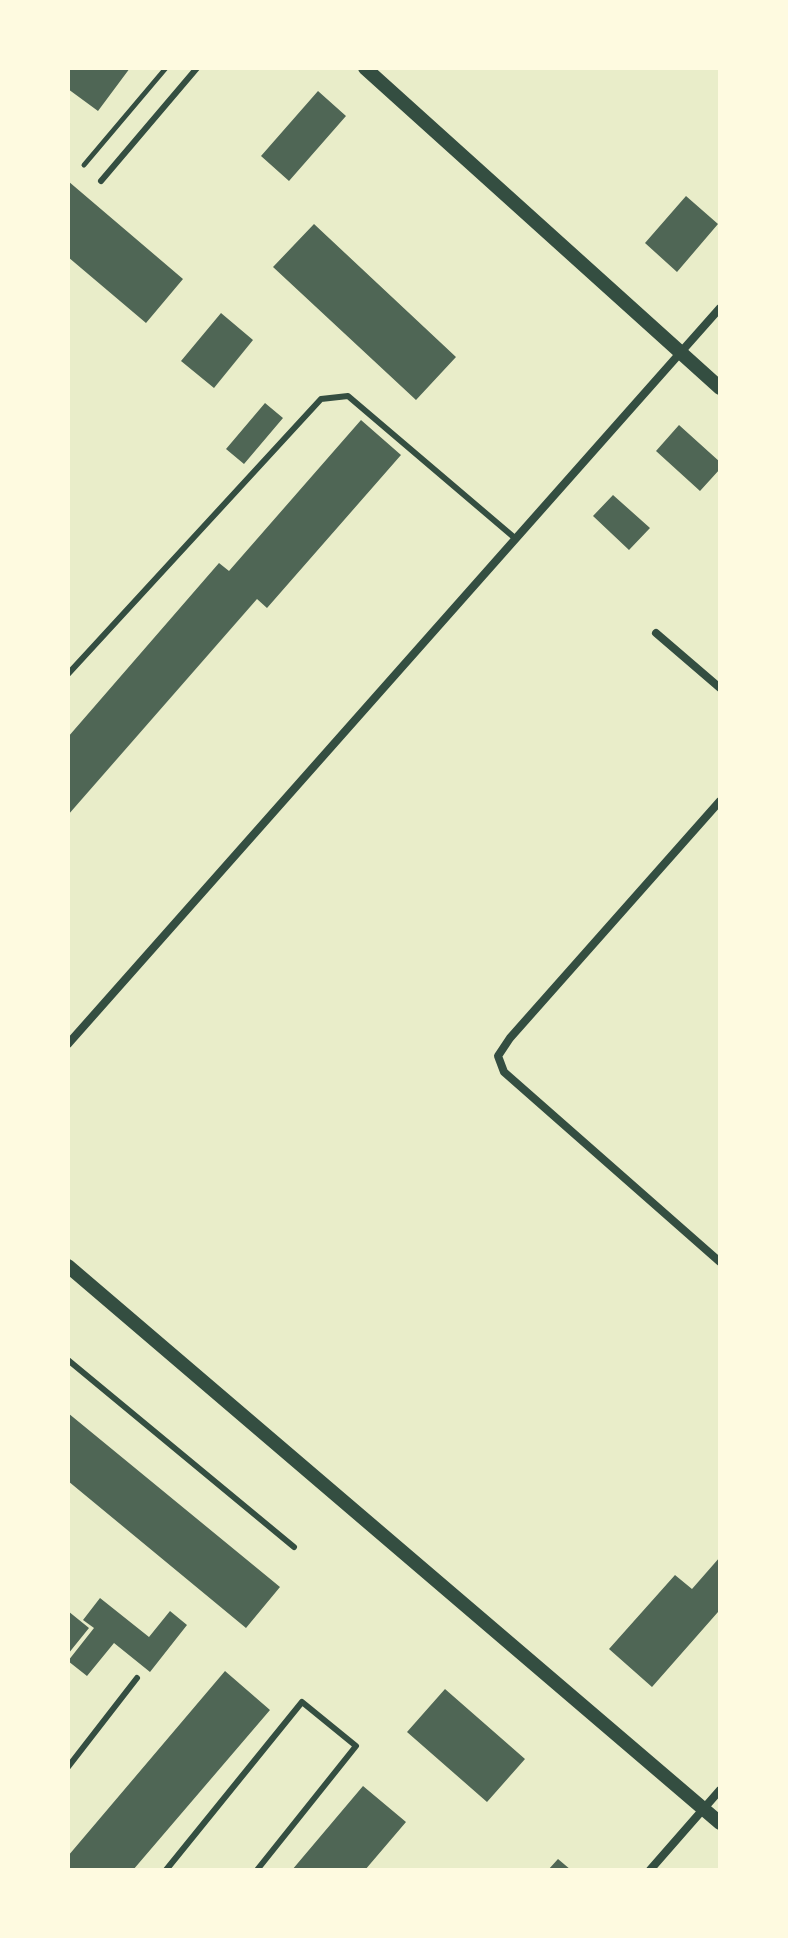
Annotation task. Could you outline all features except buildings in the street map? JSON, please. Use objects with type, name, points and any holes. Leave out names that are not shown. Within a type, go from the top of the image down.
[{"type":"street","points":[[365,68],[720,388]]},
{"type":"street","points":[[68,1044],[720,308]]},
{"type":"street","points":[[656,633],[720,688]]},
{"type":"street","points":[[720,801],[510,1038],[498,1056],[504,1072],[720,1262]]},
{"type":"street","points":[[68,1266],[720,1823]]},
{"type":"street","points":[[650,1870],[720,1790]]},
{"type":"lane","points":[[101,181],[197,68]]},
{"type":"lane","points":[[68,674],[321,399],[348,396],[516,539]]},
{"type":"lane","points":[[68,1360],[294,1547]]},
{"type":"lane","points":[[68,1767],[137,1678]]},
{"type":"lane","points":[[166,1870],[302,1702],[356,1746],[257,1870]]},
{"type":"path","points":[[84,165],[166,68]]}]
